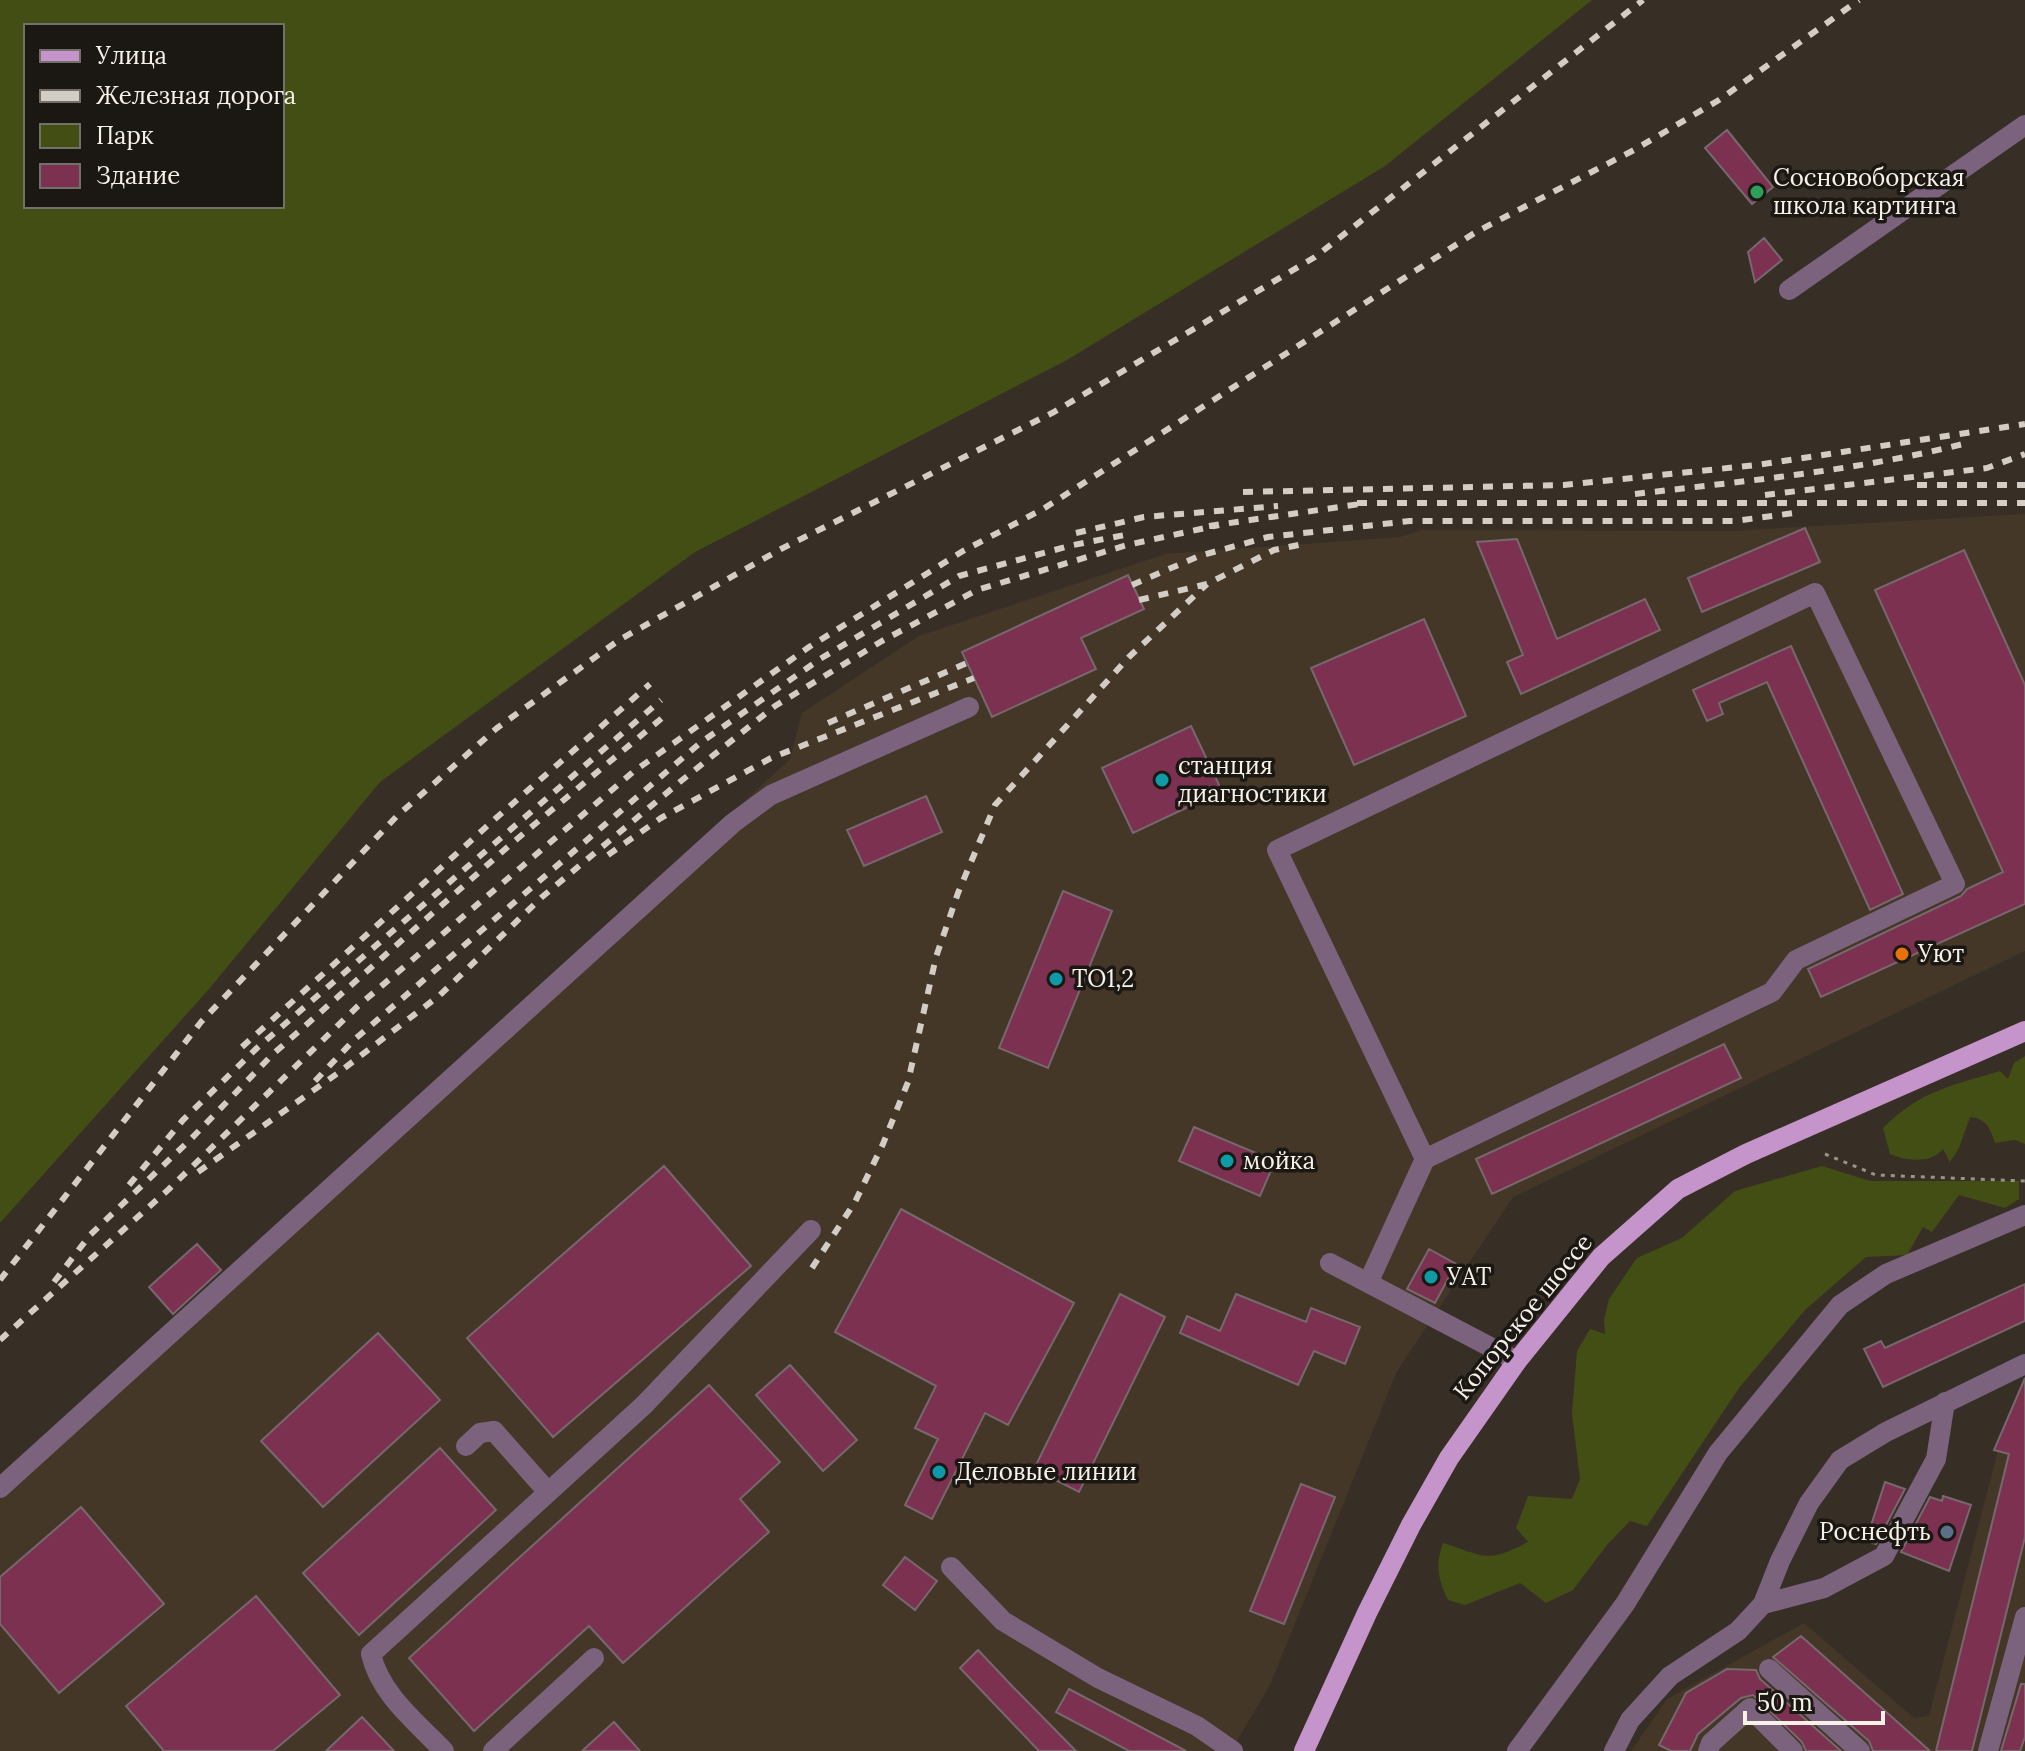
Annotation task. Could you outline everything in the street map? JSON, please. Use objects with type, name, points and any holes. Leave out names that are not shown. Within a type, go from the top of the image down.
[{"type":"main road","name":"Копорское шоссе","points":[[1304,1751],[1367,1613],[1449,1458],[1517,1361],[1601,1257],[1678,1189],[1746,1154],[2025,1031]]},
{"type":"street","points":[[1789,290],[2025,125]]},
{"type":"street","points":[[1368,1283],[1425,1159],[1772,992],[1796,960],[1955,884],[1815,593],[1277,850],[1425,1159]]},
{"type":"street","points":[[0,1488],[733,823],[771,795],[969,707]]},
{"type":"street","points":[[1517,1751],[1625,1604],[1718,1453],[1840,1305],[1886,1274],[2025,1215]]},
{"type":"street","points":[[444,1751],[386,1690],[375,1672],[371,1654],[644,1405],[811,1230]]},
{"type":"street","points":[[1330,1263],[1517,1361]]},
{"type":"street","points":[[1614,1751],[1630,1720],[1670,1676],[1738,1631],[1763,1604],[1809,1503],[1840,1460],[1886,1432],[2025,1364]]},
{"type":"street","points":[[1763,1604],[1824,1588],[1884,1556],[1936,1459],[1945,1402]]},
{"type":"street","points":[[466,1446],[480,1433],[494,1431],[548,1492]]},
{"type":"street","points":[[951,1567],[1003,1621],[1098,1678],[1197,1726],[1233,1751]]},
{"type":"street","points":[[1988,1751],[2025,1617]]},
{"type":"street","points":[[493,1751],[594,1658]]},
{"type":"street","points":[[1769,1669],[1860,1751]]},
{"type":"street","points":[[1708,1751],[1711,1743],[1750,1708],[1791,1750]]},
{"type":"path","points":[[1825,1154],[1876,1175],[2025,1181]]},
{"type":"shaded area","points":[[2025,514],[2025,951],[1513,1197],[1397,1371],[1270,1685],[1231,1751],[0,1751],[0,1480],[93,1402],[790,759],[802,713],[919,636],[1165,554],[1400,537],[1421,530],[1732,531]]},
{"type":"shaded area","points":[[2025,1407],[2025,1751],[1631,1751],[1667,1699],[1804,1623],[1914,1718],[1929,1716],[2002,1435]]},
{"type":"green space","points":[[0,0],[1592,0],[1385,166],[1067,360],[695,552],[380,782],[209,989],[0,1223]]},
{"type":"green space","points":[[2025,1056],[2025,1144],[2015,1140],[1995,1143],[1987,1125],[1970,1117],[1959,1148],[1950,1162],[1943,1149],[1932,1157],[1918,1160],[1890,1154],[1883,1128],[1910,1105],[1937,1091],[2000,1071],[2008,1079],[2014,1063]]},
{"type":"green space","points":[[1822,1166],[1870,1181],[2019,1181],[2019,1199],[2005,1208],[1959,1195],[1932,1232],[1923,1227],[1907,1255],[1866,1257],[1805,1310],[1739,1388],[1647,1526],[1630,1521],[1607,1545],[1573,1590],[1546,1603],[1520,1583],[1465,1605],[1448,1600],[1439,1572],[1443,1543],[1486,1556],[1504,1553],[1528,1542],[1516,1528],[1528,1496],[1572,1499],[1580,1479],[1572,1414],[1577,1351],[1590,1329],[1605,1334],[1604,1320],[1609,1299],[1637,1258],[1682,1238],[1735,1191]]},
{"type":"building","points":[[1727,130],[1773,187],[1752,204],[1705,148]]},
{"type":"building","points":[[1764,238],[1782,260],[1755,282],[1748,252]]},
{"type":"building","points":[[1805,528],[1820,562],[1702,612],[1688,578]]},
{"type":"building","points":[[1517,539],[1557,639],[1645,599],[1660,630],[1521,694],[1507,662],[1523,655],[1477,542]]},
{"type":"building","points":[[1964,550],[2025,685],[2025,904],[1821,997],[1808,969],[1961,896],[1967,889],[2003,872],[1875,590]]},
{"type":"building","points":[[1128,575],[1144,609],[1081,638],[1096,669],[992,717],[962,652]]},
{"type":"building","points":[[1424,619],[1466,716],[1354,765],[1311,668]]},
{"type":"building","points":[[1791,646],[1903,894],[1870,910],[1767,682],[1719,703],[1723,714],[1707,721],[1693,690]]},
{"type":"building","name":"станция диагностики","points":[[1191,726],[1222,791],[1133,833],[1102,768]]},
{"type":"building","points":[[926,796],[942,832],[864,866],[847,830]]},
{"type":"building","name":"ТО1,2","points":[[1063,891],[1112,911],[1048,1068],[999,1048]]},
{"type":"building","points":[[1724,1044],[1741,1078],[1492,1194],[1476,1159]]},
{"type":"building","name":"мойка","points":[[1194,1127],[1275,1161],[1260,1196],[1179,1161]]},
{"type":"building","points":[[664,1166],[751,1266],[553,1437],[467,1338]]},
{"type":"building","points":[[901,1209],[1074,1303],[1008,1425],[985,1413],[932,1519],[905,1505],[938,1439],[915,1428],[936,1386],[835,1332]]},
{"type":"building","points":[[197,1244],[221,1270],[173,1314],[149,1287]]},
{"type":"building","name":"УАТ","points":[[1429,1249],[1456,1264],[1435,1303],[1407,1289]]},
{"type":"building","points":[[2025,1284],[2025,1321],[1883,1387],[1864,1349],[1881,1341],[1885,1348]]},
{"type":"building","points":[[1120,1294],[1165,1317],[1079,1492],[1034,1469]]},
{"type":"building","points":[[1236,1294],[1306,1322],[1311,1308],[1360,1327],[1345,1364],[1314,1351],[1298,1385],[1180,1333],[1187,1316],[1220,1331]]},
{"type":"building","points":[[378,1333],[440,1400],[323,1507],[261,1441]]},
{"type":"building","points":[[790,1365],[857,1440],[823,1471],[756,1395]]},
{"type":"building","points":[[2025,1378],[2025,1537],[1972,1751],[1936,1751],[2009,1454],[1994,1450]]},
{"type":"building","points":[[709,1385],[780,1462],[740,1499],[769,1532],[623,1663],[589,1626],[474,1731],[409,1658]]},
{"type":"building","points":[[440,1448],[496,1510],[359,1635],[303,1573]]},
{"type":"building","points":[[1885,1482],[1905,1489],[1876,1544],[1866,1541]]},
{"type":"building","points":[[1301,1484],[1335,1497],[1284,1624],[1250,1611]]},
{"type":"building","name":"Роснефть","points":[[1943,1496],[1971,1505],[1949,1571],[1901,1552],[1930,1497],[1942,1501]]},
{"type":"building","points":[[81,1507],[164,1604],[59,1693],[0,1624],[0,1577]]},
{"type":"building","points":[[905,1557],[937,1581],[915,1610],[883,1585]]},
{"type":"building","points":[[256,1596],[340,1695],[273,1751],[164,1751],[126,1706]]},
{"type":"building","points":[[1801,1636],[1930,1751],[1873,1751],[1869,1741],[1773,1657]]},
{"type":"building","points":[[978,1650],[1076,1751],[1039,1751],[960,1668]]},
{"type":"building","points":[[1727,1669],[1756,1670],[1760,1679],[1841,1751],[1806,1751],[1802,1742],[1753,1695],[1741,1698],[1698,1734],[1690,1751],[1671,1751],[1659,1745],[1686,1693]]},
{"type":"building","points":[[2021,1684],[2025,1684],[2025,1737],[2020,1751],[2001,1751]]},
{"type":"building","points":[[1069,1689],[1186,1751],[1129,1751],[1056,1712]]},
{"type":"building","points":[[362,1717],[394,1751],[326,1751]]},
{"type":"building","points":[[614,1722],[640,1751],[582,1751]]},
{"type":"railway","points":[[0,1280],[201,1022],[397,816],[497,728],[619,640],[781,549],[1054,412],[1315,257],[1643,0]]},
{"type":"railway","points":[[0,1340],[169,1189],[358,1006],[633,772],[809,647],[963,551],[1043,509],[1476,232],[1634,150],[1719,100],[1859,0]]},
{"type":"railway","points":[[1243,492],[1564,485],[1757,465],[2025,424]]},
{"type":"railway","points":[[1635,494],[1841,468],[1963,444]]},
{"type":"railway","points":[[1765,495],[1987,468],[2025,454]]},
{"type":"railway","points":[[1917,485],[2025,485]]},
{"type":"railway","points":[[1357,503],[2025,503]]},
{"type":"railway","points":[[1209,526],[1367,503]]},
{"type":"railway","points":[[1076,533],[1144,517],[1278,506]]},
{"type":"railway","points":[[1132,585],[1199,556],[1268,537],[1410,521],[1735,521],[1794,513]]},
{"type":"railway","points":[[198,1172],[338,1073],[440,995],[542,897],[775,706],[882,641],[977,590],[1127,545],[1219,525]]},
{"type":"railway","points":[[315,1081],[355,1039],[700,743],[820,659],[959,576],[1073,545],[1125,535]]},
{"type":"railway","points":[[1139,600],[1207,584],[1274,550],[1308,543]]},
{"type":"railway","points":[[812,1268],[855,1202],[908,1082],[936,957],[958,893],[995,805],[1129,657],[1207,584]]},
{"type":"railway","points":[[828,723],[967,663]]},
{"type":"railway","points":[[608,855],[661,818],[771,758],[974,678]]},
{"type":"railway","points":[[242,1047],[650,684]]},
{"type":"railway","points":[[129,1185],[183,1120],[257,1048],[661,700]]},
{"type":"railway","points":[[54,1282],[90,1235],[191,1139],[272,1055],[511,844],[668,713]]},
{"type":"place","name":"Сосновоборская школа картинга","points":[[1757,192]]},
{"type":"place","name":"станция диагностики","points":[[1162,780]]},
{"type":"place","name":"Уют","points":[[1902,954]]},
{"type":"place","name":"ТО1,2","points":[[1056,979]]},
{"type":"place","name":"мойка","points":[[1227,1161]]},
{"type":"place","name":"УАТ","points":[[1431,1277]]},
{"type":"place","name":"Деловые линии","points":[[939,1472]]},
{"type":"place","name":"Роснефть","points":[[1947,1532]]}]
